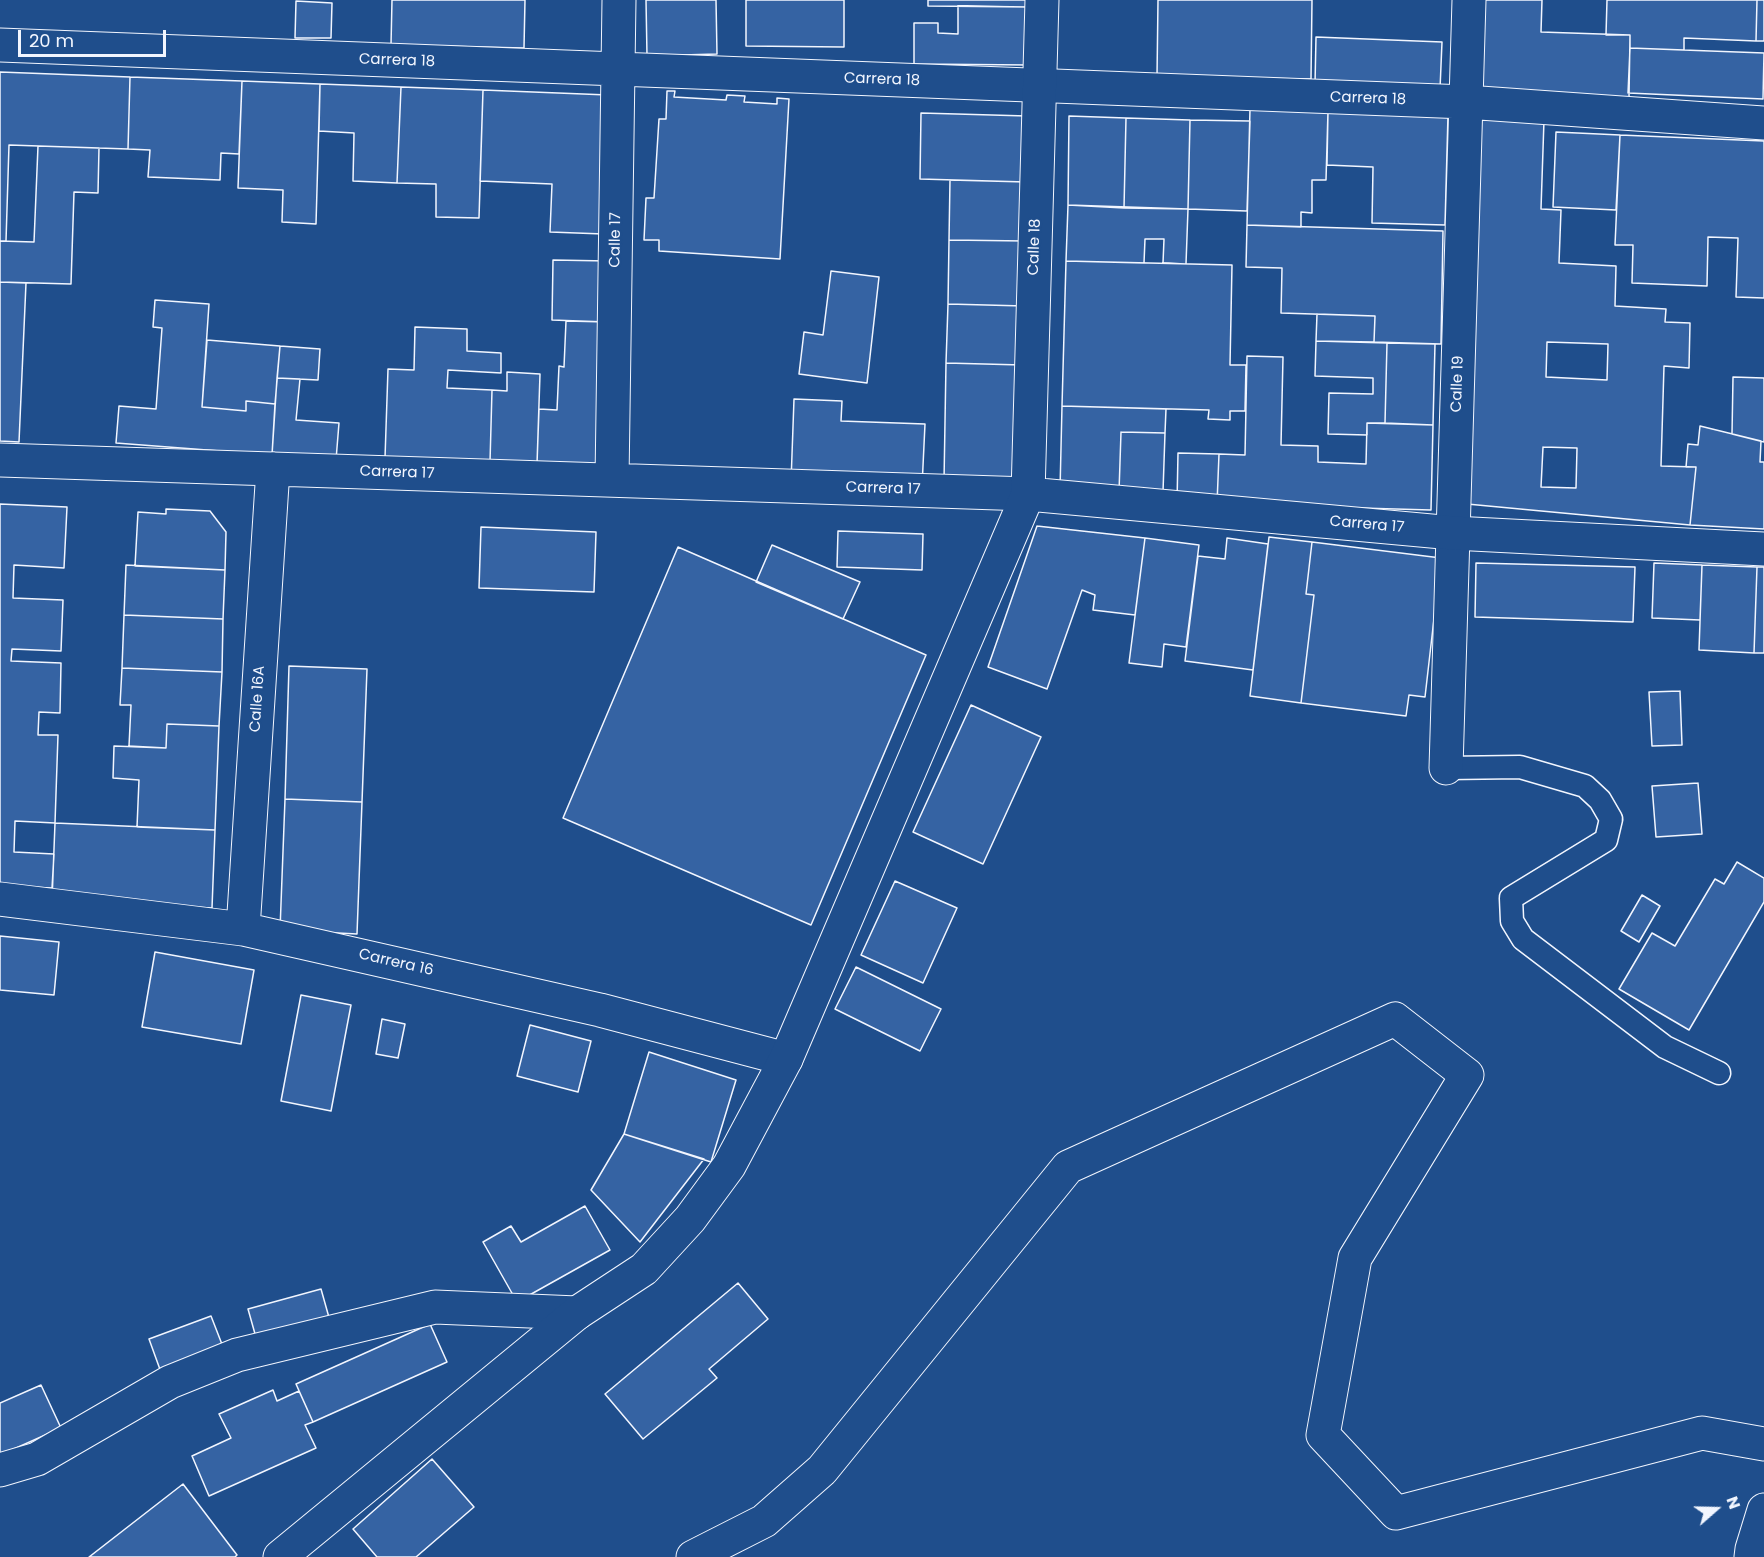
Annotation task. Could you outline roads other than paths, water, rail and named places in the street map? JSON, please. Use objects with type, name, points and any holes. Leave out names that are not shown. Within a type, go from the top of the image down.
[{"type":"street","name":"Calle 17","points":[[612,480],[619,0]]},
{"type":"street","name":"Calle 18","points":[[1028,494],[1042,0]]},
{"type":"street","name":"Calle 19","points":[[1446,768],[1469,0]]},
{"type":"street","name":"Carrera 18","points":[[0,45],[1466,102],[1764,123]]},
{"type":"street","name":"Carrera 17","points":[[0,460],[1028,494],[1453,533],[1764,549]]},
{"type":"street","name":"Calle 16A","points":[[243,929],[273,469]]},
{"type":"street","points":[[280,1557],[577,1313],[644,1269],[690,1219],[729,1166],[786,1059],[1028,494]]},
{"type":"street","name":"Carrera 16","points":[[0,899],[243,929],[600,1010],[786,1059]]},
{"type":"street","points":[[693,1557],[764,1521],[822,1470],[1068,1167],[1395,1019],[1467,1075],[1355,1258],[1323,1435],[1396,1514],[1702,1433],[1764,1444]]},
{"type":"street","points":[[0,1470],[38,1458],[170,1382],[237,1355],[435,1307],[577,1313]]},
{"type":"street","points":[[1751,1557],[1764,1510]]},
{"type":"lane","points":[[1446,768],[1520,767],[1585,786],[1600,800],[1611,819],[1606,840],[1511,898],[1512,921],[1523,939],[1665,1047],[1719,1073]]}]
